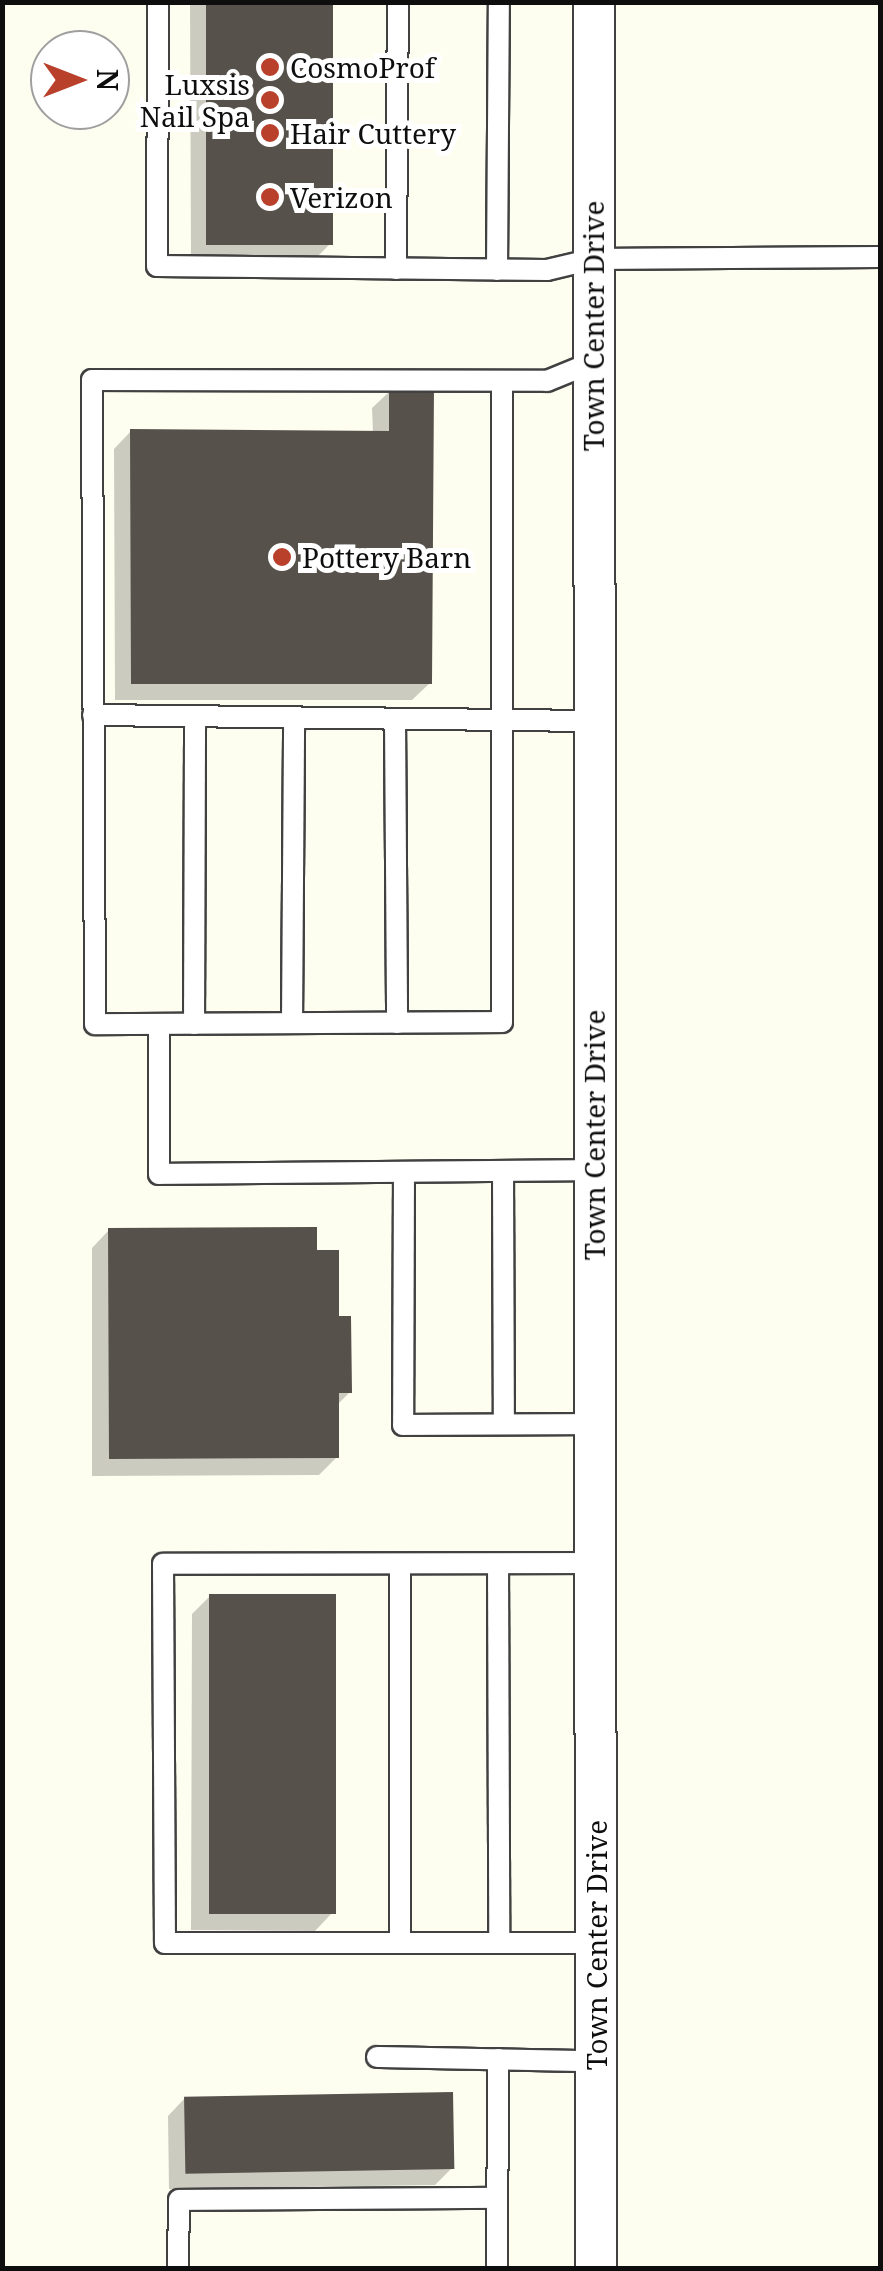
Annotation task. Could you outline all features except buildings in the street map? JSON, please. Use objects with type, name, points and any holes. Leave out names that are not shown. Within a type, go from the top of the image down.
[{"type":"street","name":"Town Center Drive","points":[[594,2],[596,2268]]},
{"type":"lane","points":[[158,2],[157,266],[547,270],[592,259],[880,257]]},
{"type":"lane","points":[[396,269],[398,2]]},
{"type":"lane","points":[[497,270],[499,2]]},
{"type":"lane","points":[[502,381],[502,1022],[95,1024],[92,380],[547,381],[593,362]]},
{"type":"lane","points":[[94,716],[594,722]]},
{"type":"lane","points":[[194,1024],[196,717]]},
{"type":"lane","points":[[292,1023],[294,718]]},
{"type":"lane","points":[[394,719],[397,1023]]},
{"type":"lane","points":[[159,1024],[159,1174],[594,1170]]},
{"type":"lane","points":[[503,1171],[504,1424]]},
{"type":"lane","points":[[404,1172],[403,1425],[595,1424]]},
{"type":"lane","points":[[595,1563],[163,1564],[165,1943],[596,1943]]},
{"type":"lane","points":[[400,1564],[400,1943]]},
{"type":"lane","points":[[498,1564],[500,1943]]},
{"type":"lane","points":[[377,2057],[596,2061]]},
{"type":"lane","points":[[497,2268],[498,2060]]},
{"type":"lane","points":[[178,2268],[179,2200],[496,2198]]},
{"type":"place","name":"CosmoProf","points":[[270,67]]},
{"type":"place","name":"Luxsis Nail Spa","points":[[270,100]]},
{"type":"place","name":"Hair Cuttery","points":[[270,133]]},
{"type":"place","name":"Verizon","points":[[270,197]]},
{"type":"place","name":"Pottery Barn","points":[[282,557]]}]
